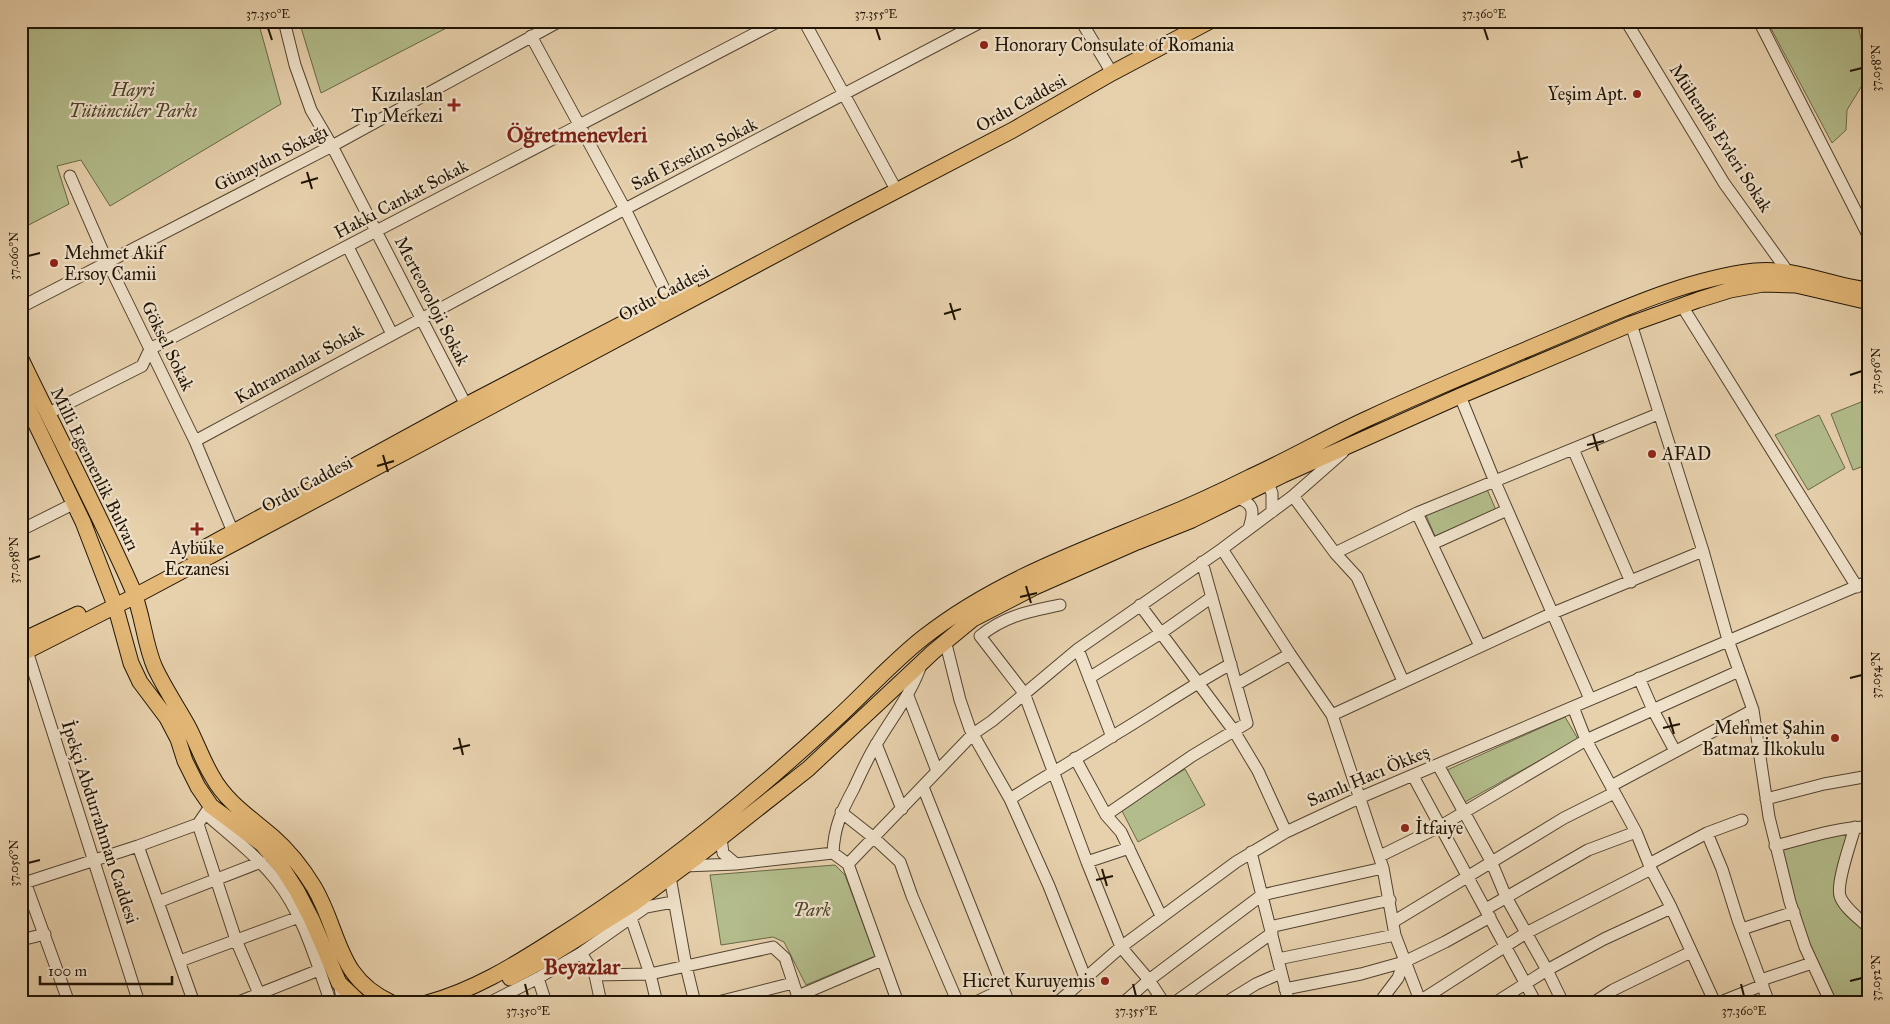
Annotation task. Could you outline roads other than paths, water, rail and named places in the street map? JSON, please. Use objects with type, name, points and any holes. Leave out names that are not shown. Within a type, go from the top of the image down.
[{"type":"main road","name":"Ordu Caddesi","points":[[134,592],[1013,130],[1197,21]]},
{"type":"main road","name":"Ordu Caddesi","points":[[134,592],[233,532],[466,405],[1210,21]]},
{"type":"main road","points":[[462,1003],[540,962],[633,904],[670,877],[808,770],[923,661],[973,619],[1035,587],[1192,520],[1236,498],[1265,477],[1367,418],[1571,331],[1662,294],[1695,284],[1754,271],[1776,270],[1869,290]]},
{"type":"main road","points":[[426,1003],[459,993],[516,963],[572,928],[658,868],[786,764],[836,720],[889,667],[923,637],[965,607],[1015,580],[1084,548],[1352,444],[1631,324],[1730,290],[1763,284],[1796,285],[1869,302]]},
{"type":"main road","name":"Milli Egemenlik Bulvarı","points":[[21,359],[134,592],[155,668],[189,729],[210,774],[220,791],[274,838],[296,862],[314,888],[354,974],[364,986],[379,997],[392,1003]]},
{"type":"main road","name":"Milli Egemenlik Bulvarı","points":[[21,393],[75,503],[114,601],[131,663],[140,682],[167,718],[208,810]]},
{"type":"main road","points":[[23,649],[134,592]]},
{"type":"main road","points":[[208,810],[241,827],[262,844],[281,866],[312,920],[339,983],[360,1003]]},
{"type":"street","name":"Merteoroloji Sokak","points":[[284,21],[295,65],[311,110],[332,146],[466,405]]},
{"type":"street","name":"Günaydın Sokağı","points":[[21,307],[332,146],[560,21]]},
{"type":"street","name":"Hakkı Cankat Sokak","points":[[47,414],[142,366],[150,349],[779,21]]},
{"type":"street","points":[[804,21],[894,184]]},
{"type":"street","name":"Safi Erselim Sokak","points":[[421,318],[983,21]]},
{"type":"street","points":[[1081,21],[1110,71]]},
{"type":"street","name":"Mühendis Evleri Sokak","points":[[1626,21],[1724,183],[1788,272]]},
{"type":"street","points":[[1759,21],[1869,236]]},
{"type":"street","points":[[531,36],[625,209],[670,299]]},
{"type":"street","name":"Göksel Sokak","points":[[70,176],[107,261],[195,441],[233,532]]},
{"type":"street","points":[[348,247],[392,334]]},
{"type":"street","points":[[1682,306],[1857,587]]},
{"type":"street","name":"Kahramanlar Sokak","points":[[195,441],[421,318]]},
{"type":"street","points":[[1631,324],[1703,551],[1728,640],[1753,710],[1775,846],[1794,912],[1812,963],[1830,1003]]},
{"type":"street","points":[[1460,396],[1507,510],[1590,699]]},
{"type":"street","points":[[1335,553],[1417,513],[1658,414]]},
{"type":"street","points":[[848,864],[973,734],[992,721],[1078,649],[1222,549],[1293,496],[1352,444]]},
{"type":"street","points":[[1573,449],[1631,582]]},
{"type":"street","points":[[1265,477],[1272,493],[1272,512]]},
{"type":"street","points":[[1293,496],[1335,553],[1357,577],[1403,681]]},
{"type":"street","points":[[1236,498],[1242,499],[1252,509],[1253,515],[1249,528]]},
{"type":"street","points":[[21,530],[75,503]]},
{"type":"street","points":[[1432,544],[1507,510]]},
{"type":"street","points":[[1417,513],[1480,646]]},
{"type":"street","points":[[1222,549],[1332,715],[1380,856],[1390,900],[1395,935],[1420,1002],[1526,933],[1707,834],[1742,820]]},
{"type":"street","points":[[1332,715],[1553,613],[1703,551]]},
{"type":"street","points":[[1106,815],[1192,756],[1247,722],[1202,562]]},
{"type":"street","name":"Samlı Hacı Ökkeş","points":[[1057,1003],[1085,977],[1161,916],[1251,852],[1286,832],[1359,798],[1869,581]]},
{"type":"street","points":[[1089,678],[1161,633],[1212,597]]},
{"type":"street","points":[[1060,605],[1010,617],[994,624],[980,636],[1024,693],[1121,947],[1149,980],[1164,1003]]},
{"type":"street","points":[[1140,605],[1234,731],[1258,771],[1286,832]]},
{"type":"street","points":[[944,642],[960,700],[973,734],[1010,799],[1049,886],[1085,977]]},
{"type":"street","name":"İpekçi Abdurrahman Caddesi","points":[[23,649],[139,1003]]},
{"type":"street","points":[[1078,649],[1112,737]]},
{"type":"street","points":[[1237,684],[1290,654]]},
{"type":"street","points":[[833,853],[834,835],[841,812],[876,744],[908,696],[923,661]]},
{"type":"street","points":[[1010,799],[1198,682],[1231,664]]},
{"type":"street","points":[[1380,856],[1440,827],[1586,740],[1739,671]]},
{"type":"street","points":[[1639,678],[1653,710],[1675,751]]},
{"type":"street","points":[[908,696],[937,771]]},
{"type":"street","points":[[1573,707],[1586,740],[1636,832],[1650,866],[1717,1003],[1812,963]]},
{"type":"street","points":[[1393,922],[1675,751],[1753,710]]},
{"type":"street","points":[[876,744],[902,809]]},
{"type":"street","points":[[1075,758],[1106,815],[1121,832],[1130,848],[1161,916]]},
{"type":"street","points":[[1438,765],[1491,861],[1506,896],[1547,970],[1562,1003]]},
{"type":"street","points":[[1413,776],[1536,1003]]},
{"type":"street","points":[[1766,799],[1824,784],[1869,776]]},
{"type":"street","points":[[923,787],[1009,1003]]},
{"type":"street","points":[[69,1003],[23,883],[138,846],[198,824],[208,810],[278,881],[299,917],[331,1003]]},
{"type":"street","points":[[841,812],[900,862],[912,896],[958,1003]]},
{"type":"street","points":[[198,824],[236,940],[261,998]]},
{"type":"street","points":[[1775,846],[1855,827],[1869,828]]},
{"type":"street","points":[[1855,827],[1839,884],[1840,896],[1846,906],[1868,926]]},
{"type":"street","points":[[1286,989],[1360,974],[1404,962],[1445,942],[1488,913],[1506,896],[1588,850],[1636,832]]},
{"type":"street","points":[[1707,834],[1722,869],[1769,1003]]},
{"type":"street","points":[[721,838],[723,853],[736,864]]},
{"type":"street","points":[[138,846],[194,1003]]},
{"type":"street","points":[[1087,862],[1130,848]]},
{"type":"street","points":[[1251,852],[1289,1003]]},
{"type":"street","points":[[684,866],[736,864],[833,853],[848,864],[898,1003]]},
{"type":"street","points":[[158,902],[261,862]]},
{"type":"street","points":[[1122,1003],[1149,980],[1262,895],[1383,868]]},
{"type":"street","points":[[670,877],[673,902],[695,1003]]},
{"type":"street","points":[[1174,1003],[1271,930],[1390,900]]},
{"type":"street","points":[[489,1003],[581,953],[646,907],[673,902]]},
{"type":"street","points":[[1495,1003],[1547,970],[1671,908]]},
{"type":"street","points":[[1742,929],[1794,912]]},
{"type":"street","points":[[180,961],[299,917]]},
{"type":"street","points":[[631,918],[650,974],[657,1003]]},
{"type":"street","points":[[21,940],[44,934]]},
{"type":"street","points":[[1278,959],[1395,935]]},
{"type":"street","points":[[595,975],[650,974],[773,947],[785,958],[799,999],[882,960]]},
{"type":"street","points":[[1593,1003],[1613,990],[1691,952]]},
{"type":"street","points":[[581,953],[595,975],[602,1003]]},
{"type":"street","points":[[1378,1002],[1398,978],[1404,962]]},
{"type":"street","points":[[236,1003],[261,998],[319,970]]},
{"type":"street","points":[[1225,1003],[1256,984],[1281,973]]},
{"type":"street","points":[[538,978],[546,1003]]},
{"type":"street","points":[[339,983],[343,1003]]},
{"type":"street","points":[[714,1003],[793,983]]},
{"type":"street","points":[[974,1003],[1003,989]]},
{"type":"street","points":[[510,991],[514,1003]]},
{"type":"place","name":"Honorary Consulate of Romania","points":[[984,45]]},
{"type":"place","name":"Yeşim Apt.","points":[[1637,94]]},
{"type":"place","name":"Kızılaslan Tıp Merkezi","points":[[454,105]]},
{"type":"place","name":"Mehmet Akif Ersoy Camii","points":[[54,263]]},
{"type":"place","name":"AFAD","points":[[1652,454]]},
{"type":"place","name":"Aybüke Eczanesi","points":[[197,529]]},
{"type":"place","name":"Mehmet Şahin Batmaz İlkokulu","points":[[1835,738]]},
{"type":"place","name":"İtfaiye","points":[[1405,828]]},
{"type":"place","name":"Hicret Kuruyemis","points":[[1105,981]]},
{"type":"district","name":"Öğretmenevleri","points":[[577,134]]},
{"type":"district","name":"Beyazlar","points":[[582,966]]},
{"type":"park label","name":"Hayri Tütüncüler Parkı","points":[[133,100]]},
{"type":"park label","name":"Park","points":[[812,910]]}]
